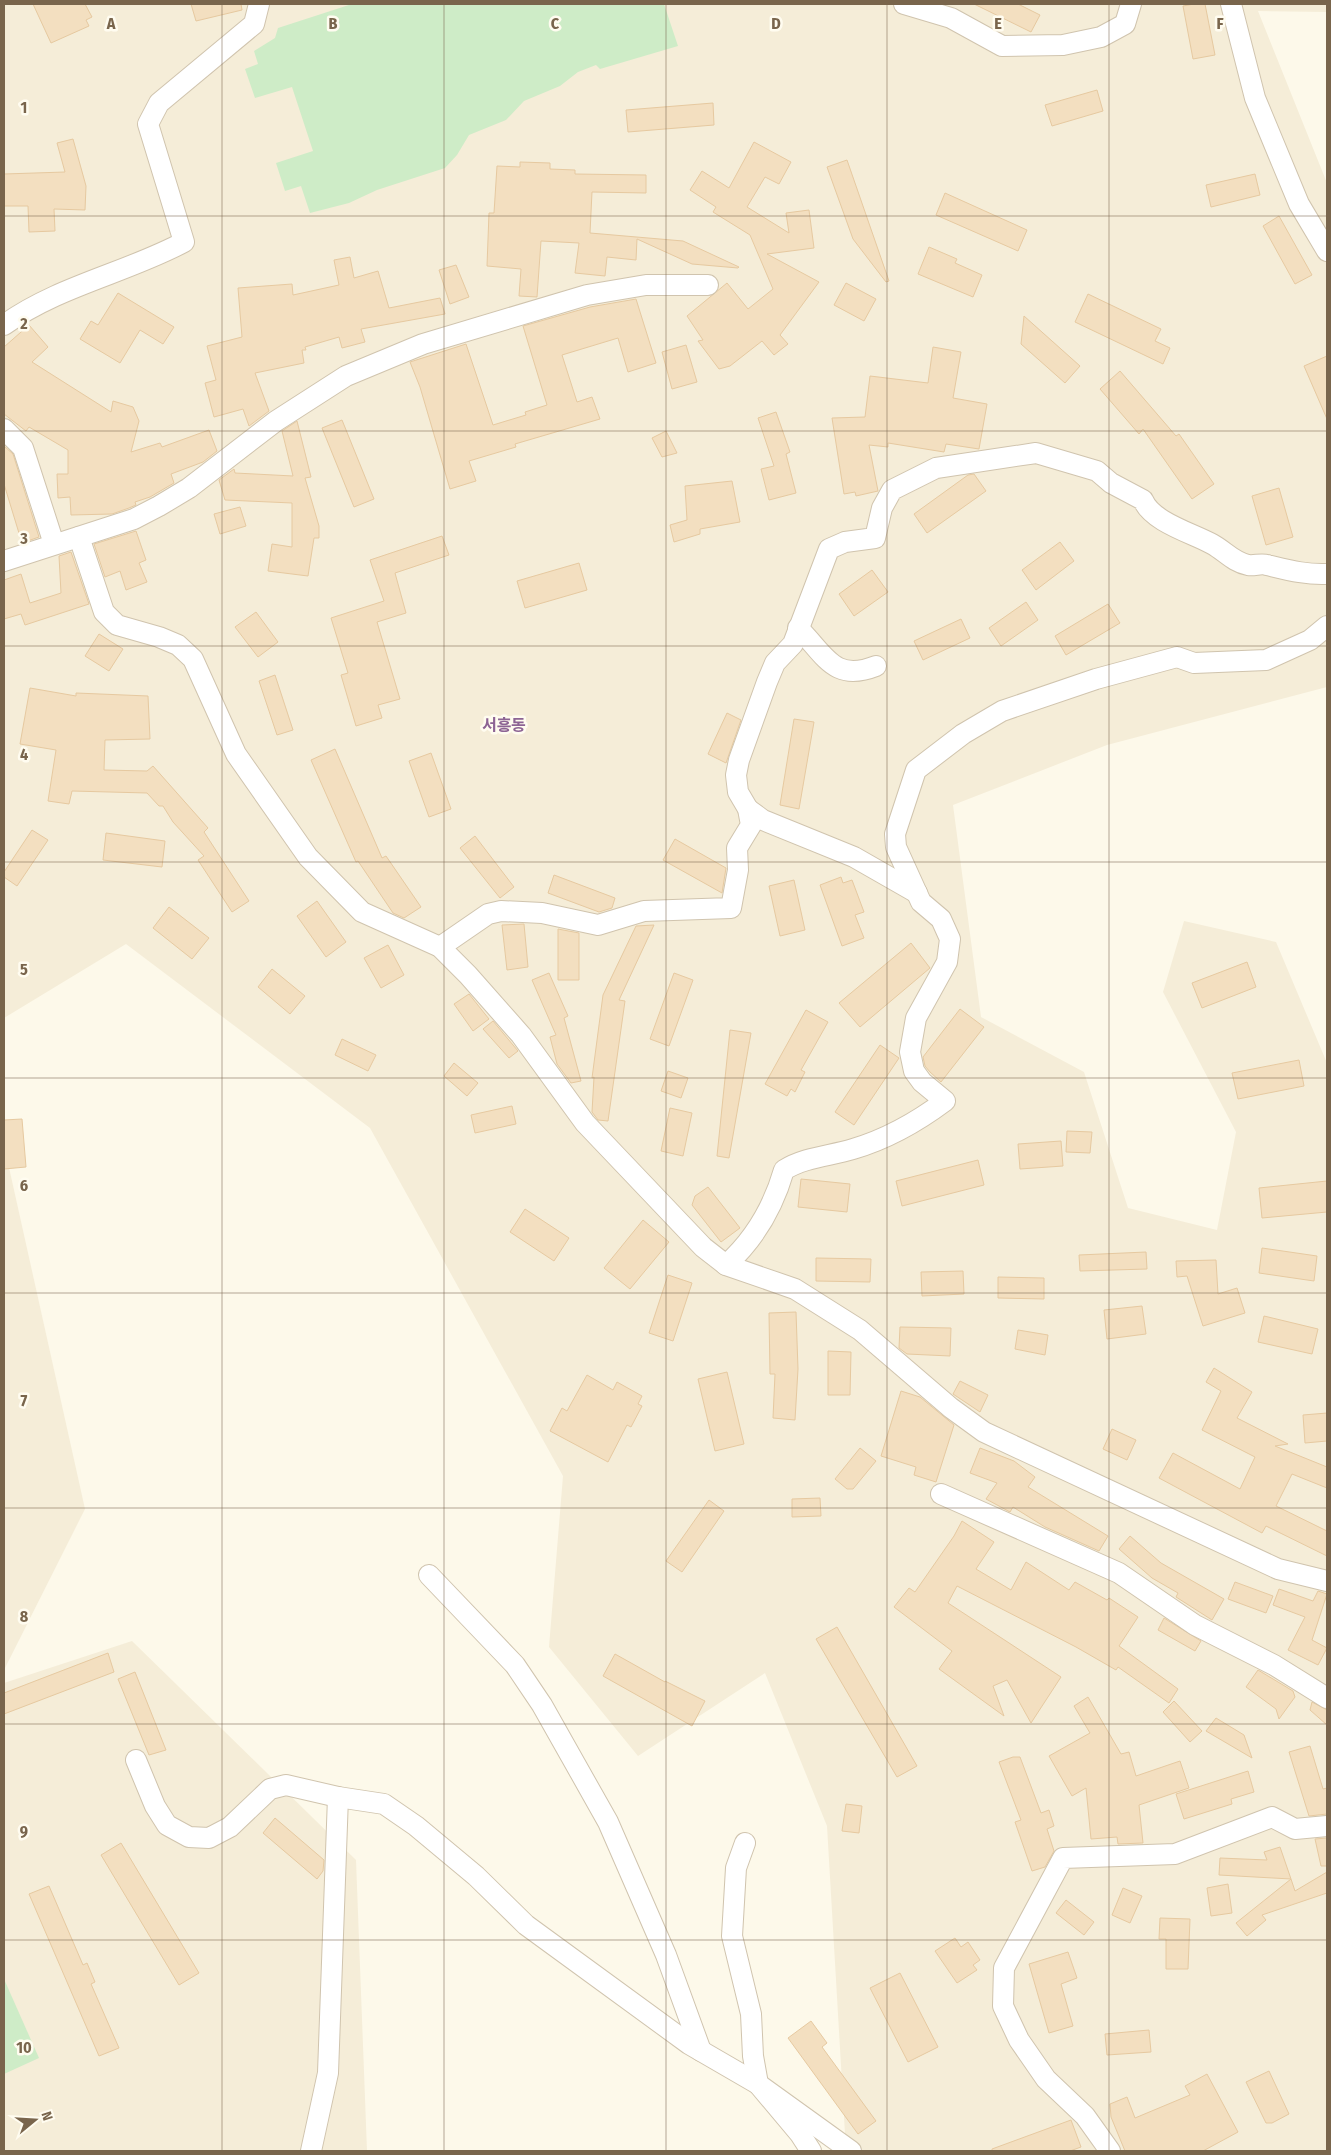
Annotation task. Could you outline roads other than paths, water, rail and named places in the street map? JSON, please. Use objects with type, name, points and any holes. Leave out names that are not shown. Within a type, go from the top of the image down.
[{"type":"street","points":[[4,325],[22,312],[80,285],[167,251],[184,242],[148,124],[159,103],[254,24],[259,4]]},
{"type":"street","points":[[904,4],[951,18],[1002,46],[1063,45],[1102,37],[1111,34],[1125,24],[1131,4]]},
{"type":"street","points":[[1231,4],[1255,98],[1299,204],[1327,251]]},
{"type":"street","points":[[4,561],[134,519],[189,488],[276,421],[346,376],[423,344],[587,295],[646,285],[708,285]]},
{"type":"street","points":[[4,429],[23,448],[54,544]]},
{"type":"street","points":[[440,947],[488,914],[501,911],[542,912],[598,924],[644,911],[731,908],[738,870],[737,848],[751,824],[748,809],[738,792],[736,775],[739,760],[767,682],[776,663],[793,644],[816,588],[828,549],[845,542],[874,538],[882,508],[892,490],[936,468],[1036,453],[1097,471],[1111,483],[1144,500],[1147,509],[1153,513],[1179,530],[1213,545],[1230,558],[1249,565],[1265,564],[1308,575],[1327,574]]},
{"type":"street","points":[[78,537],[104,612],[117,625],[159,637],[178,645],[192,659],[236,754],[308,857],[362,912],[440,947],[468,975],[521,1035],[586,1123],[703,1247],[726,1265],[795,1289],[860,1330],[951,1408],[984,1432],[1278,1569],[1327,1580]]},
{"type":"street","points":[[726,1265],[742,1251],[759,1228],[776,1198],[784,1170],[795,1163],[854,1149],[887,1136],[917,1121],[945,1101],[914,1071],[910,1052],[916,1018],[947,962],[950,939],[941,919],[921,902],[896,847],[895,834],[916,770],[963,734],[1002,711],[1096,679],[1177,657],[1194,663],[1266,660],[1310,640],[1327,626]]},
{"type":"street","points":[[798,628],[829,661],[841,670],[853,672],[876,666]]},
{"type":"street","points":[[748,809],[763,820],[854,857],[917,893]]},
{"type":"street","points":[[941,1494],[1119,1573],[1195,1625],[1274,1665],[1327,1698]]},
{"type":"street","points":[[430,1574],[515,1665],[556,1730],[608,1822],[666,1955],[701,2051]]},
{"type":"street","points":[[136,1760],[154,1806],[167,1825],[189,1837],[209,1838],[230,1827],[270,1789],[286,1786],[384,1804],[476,1876],[526,1925],[701,2051],[758,2084],[851,2151]]},
{"type":"street","points":[[311,2151],[328,2074],[338,1797]]},
{"type":"street","points":[[1110,2151],[1085,2116],[1046,2079],[1019,2040],[1002,2006],[1004,1968],[1063,1858],[1175,1854],[1272,1817],[1295,1829],[1327,1826]]},
{"type":"street","points":[[745,1843],[736,1868],[732,1936],[751,2014],[753,2056],[758,2084],[800,2134],[811,2151]]},
{"type":"district","name":"서흥동","points":[[504,725]]}]
